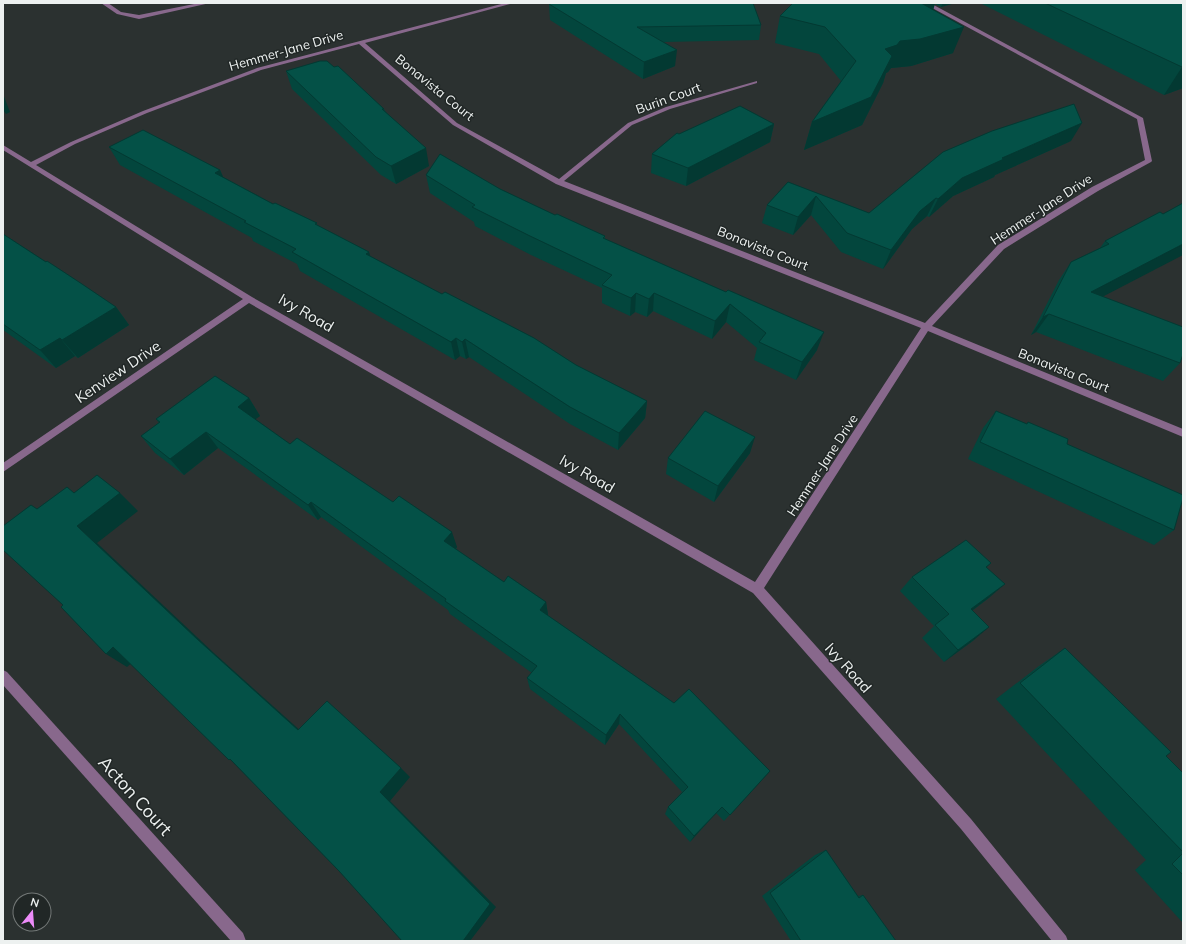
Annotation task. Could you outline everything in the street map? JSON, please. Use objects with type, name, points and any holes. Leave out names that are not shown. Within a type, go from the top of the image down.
[{"type":"street","points":[[104,3],[119,13],[139,17],[207,3]]},
{"type":"street","name":"Hemmer-Jane Drive","points":[[32,164],[73,143],[145,112],[259,69],[511,3]]},
{"type":"street","name":"Hemmer-Jane Drive","points":[[757,590],[926,327],[1001,247],[1095,189],[1149,161],[1140,118],[926,3]]},
{"type":"street","name":"Bonavista Court","points":[[360,42],[455,124],[559,182],[926,327],[1183,433]]},
{"type":"street","name":"Burin Court","points":[[559,182],[630,124],[668,108],[755,82]]},
{"type":"street","name":"Ivy Road","points":[[3,147],[249,299],[757,590],[966,824],[1061,941]]},
{"type":"street","name":"Kenview Drive","points":[[3,468],[249,299]]},
{"type":"street","name":"Acton Court","points":[[3,676],[238,938],[238,941]]},
{"type":"building","points":[[753,3],[761,25],[637,27],[677,50],[644,62],[549,4]]},
{"type":"building","points":[[793,3],[921,3],[964,27],[920,39],[900,41],[897,45],[885,49],[892,56],[871,97],[812,122],[856,61],[825,27],[780,16]]},
{"type":"building","points":[[1045,3],[1183,3],[1183,67],[1182,67]]},
{"type":"building","points":[[320,61],[327,61],[334,67],[338,66],[384,109],[382,109],[426,148],[391,166],[376,157],[286,71]]},
{"type":"building","points":[[1074,104],[1082,123],[1002,158],[1004,159],[962,178],[938,199],[936,198],[920,211],[891,250],[847,233],[816,196],[798,217],[767,205],[788,182],[869,213],[943,152],[992,131]]},
{"type":"building","points":[[740,106],[774,124],[688,168],[652,154],[677,133],[679,134]]},
{"type":"building","points":[[143,130],[220,170],[215,173],[273,204],[275,203],[317,223],[315,224],[369,252],[366,254],[442,294],[445,292],[534,338],[576,365],[647,401],[619,433],[570,407],[465,339],[462,342],[456,338],[451,342],[292,252],[296,249],[109,147]]},
{"type":"building","points":[[440,154],[500,189],[555,215],[557,214],[605,236],[603,238],[726,292],[728,290],[824,332],[802,362],[759,342],[766,333],[730,304],[715,321],[654,293],[649,299],[636,293],[631,298],[602,285],[612,275],[472,207],[475,205],[426,175]]},
{"type":"building","points":[[1183,203],[1183,244],[1091,292],[1183,327],[1183,354],[1180,363],[1049,314],[1043,317],[1071,262],[1109,244],[1105,241],[1160,212],[1163,214]]},
{"type":"building","points":[[3,234],[116,307],[62,340],[60,338],[40,350],[3,324]]},
{"type":"building","points":[[215,376],[249,398],[238,407],[290,444],[297,438],[393,502],[399,496],[452,532],[444,541],[504,582],[508,576],[546,602],[540,610],[674,703],[689,689],[770,771],[730,815],[722,807],[694,836],[668,807],[688,787],[620,714],[606,735],[527,678],[537,666],[445,601],[446,599],[311,502],[308,505],[206,432],[170,459],[141,436],[160,422],[156,419]]},
{"type":"building","points":[[705,411],[755,437],[718,486],[668,458]]},
{"type":"building","points":[[996,411],[1027,424],[1028,422],[1068,439],[1067,444],[1183,495],[1174,530],[980,442]]},
{"type":"building","points":[[97,475],[120,493],[77,526],[197,639],[298,730],[327,701],[401,768],[380,792],[490,904],[463,941],[402,941],[339,871],[230,759],[229,760],[113,647],[106,654],[61,607],[63,605],[3,550],[3,526],[31,505],[37,509],[67,487],[74,493]]},
{"type":"building","points":[[966,540],[991,563],[986,567],[1005,584],[971,609],[989,627],[958,650],[935,625],[949,614],[912,577]]},
{"type":"building","points":[[1065,648],[1171,752],[1166,756],[1183,773],[1183,852],[1020,683]]},
{"type":"building","points":[[826,850],[859,898],[863,895],[896,941],[801,941],[770,893]]},
{"type":"building","points":[[1183,853],[1183,875],[1172,864]]}]
